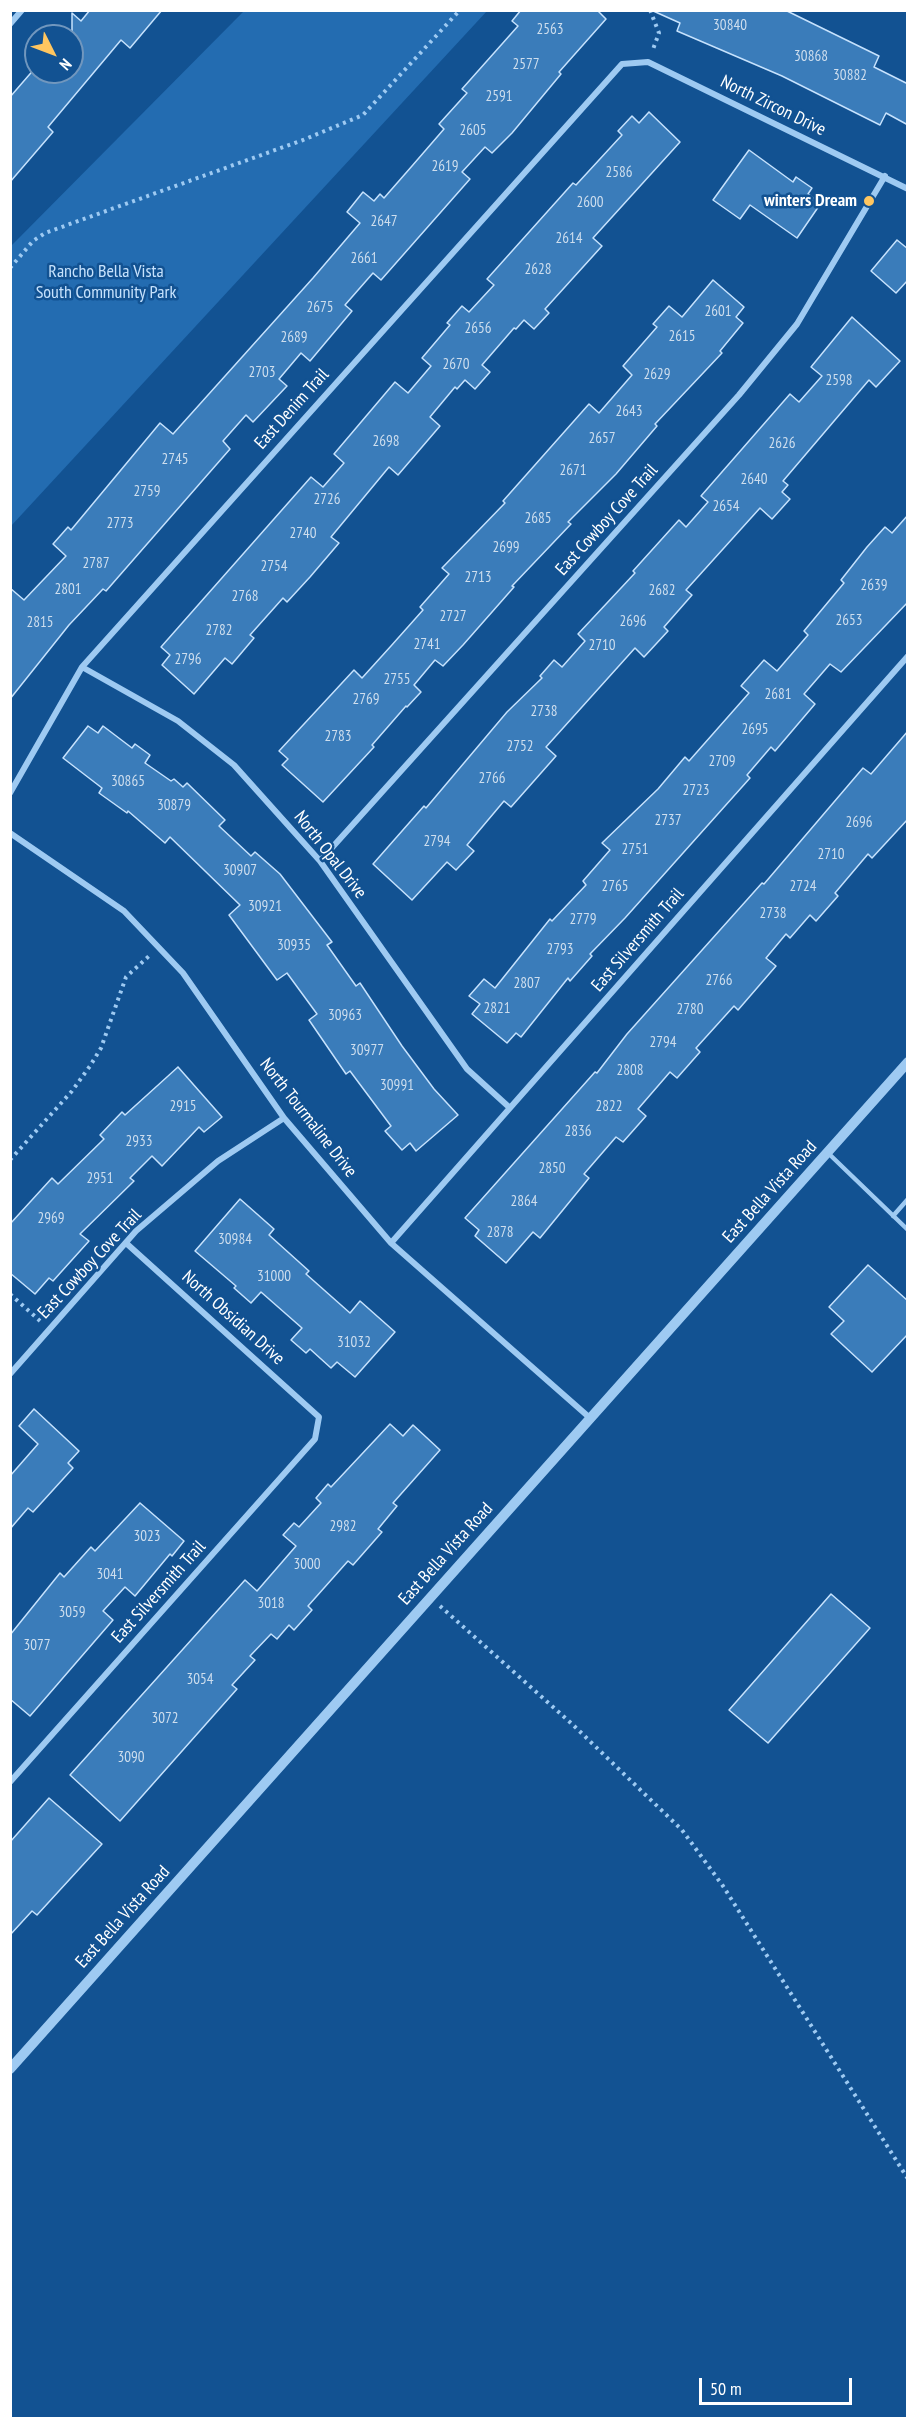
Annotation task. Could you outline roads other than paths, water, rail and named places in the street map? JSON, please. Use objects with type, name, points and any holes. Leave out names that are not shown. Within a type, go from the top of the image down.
[{"type":"street","points":[[10,24],[22,10]]},
{"type":"street","name":"North Zircon Drive","points":[[621,64],[648,62],[908,189]]},
{"type":"street","name":"East Denim Trail","points":[[10,793],[82,667],[621,64]]},
{"type":"street","name":"East Cowboy Cove Trail","points":[[320,861],[740,395],[797,324],[885,176]]},
{"type":"street","name":"East Silversmith Trail","points":[[390,1243],[908,656]]},
{"type":"street","name":"North Opal Drive","points":[[82,667],[178,721],[234,765],[320,861],[467,1069],[510,1108]]},
{"type":"street","name":"North Tourmaline Drive","points":[[10,833],[124,911],[183,973],[284,1118],[390,1243],[590,1418]]},
{"type":"street","name":"East Bella Vista Road","points":[[10,2069],[908,1062]]},
{"type":"street","name":"East Cowboy Cove Trail","points":[[10,1374],[126,1243],[218,1161],[284,1118]]},
{"type":"street","name":"North Obsidian Drive","points":[[126,1243],[319,1417]]},
{"type":"street","name":"East Silversmith Trail","points":[[10,1782],[315,1439],[319,1417]]},
{"type":"lane","points":[[827,1152],[908,1230]]},
{"type":"lane","points":[[893,1216],[908,1199]]},
{"type":"place","name":"winters Dream","points":[[869,201]]},
{"type":"park label","name":"Rancho Bella Vista South Community Park","points":[[106,282]]}]
